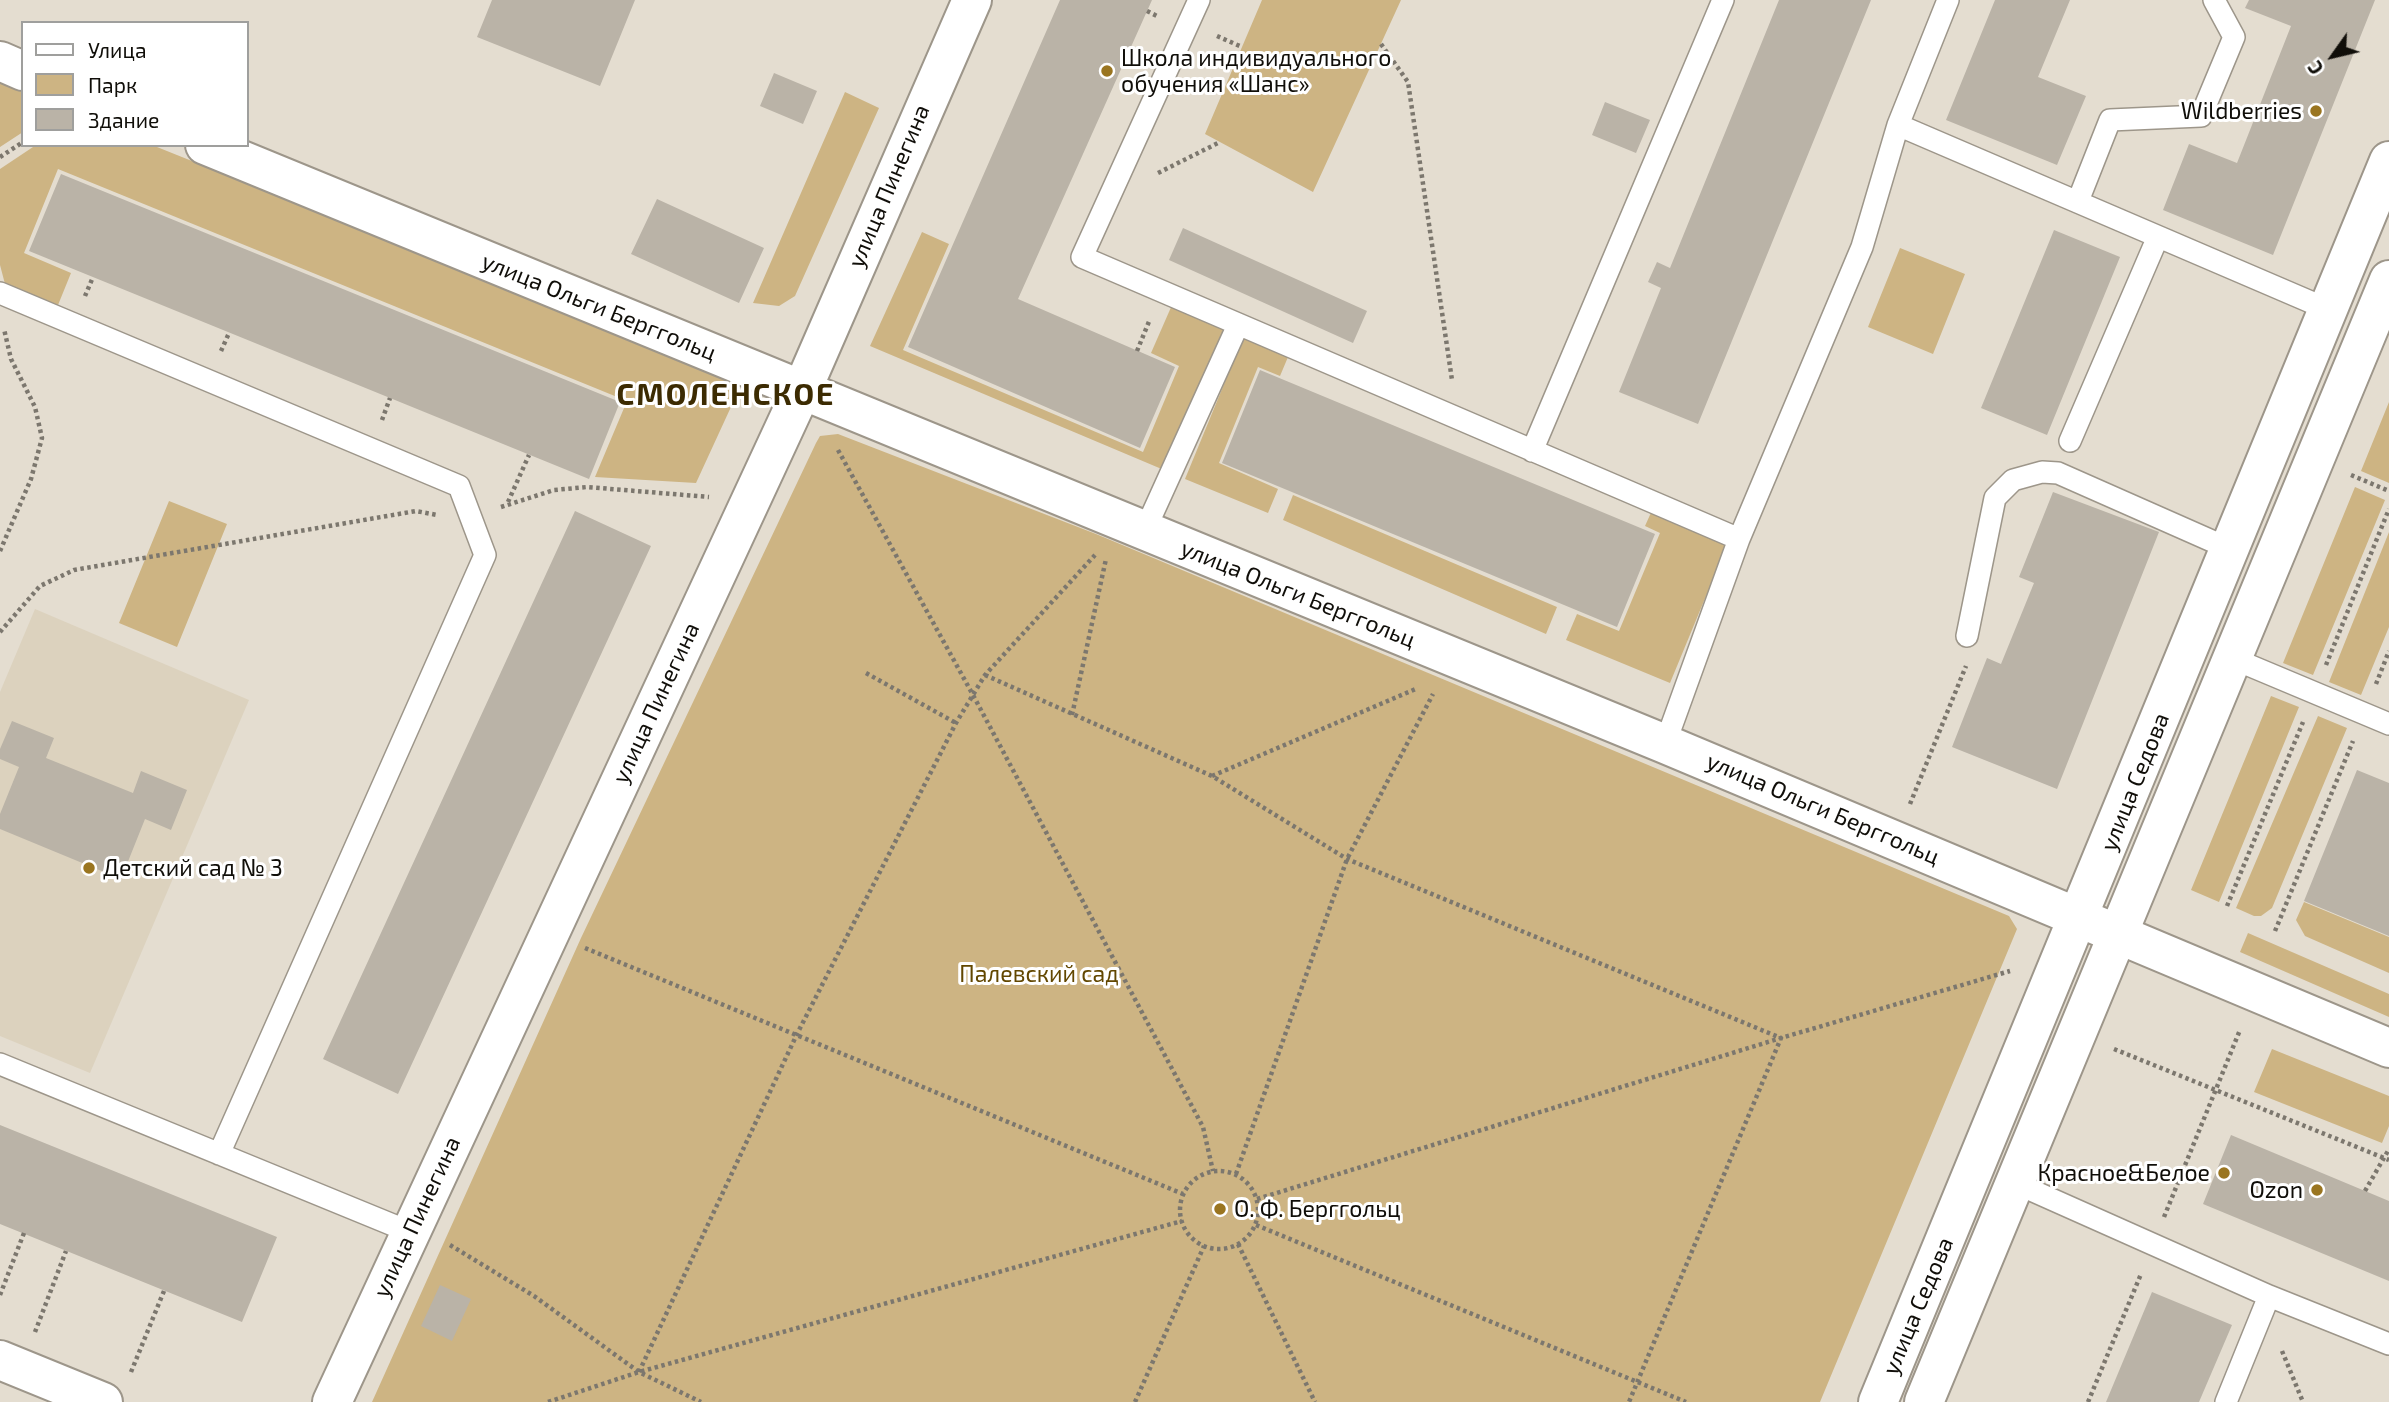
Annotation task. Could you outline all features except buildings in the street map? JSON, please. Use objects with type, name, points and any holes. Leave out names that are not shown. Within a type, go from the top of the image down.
[{"type":"street","name":"улица Пинегина","points":[[332,1402],[424,1235],[802,390],[924,104],[972,0]]},
{"type":"street","points":[[0,61],[21,70]]},
{"type":"street","name":"улица Ольги Берггольц","points":[[210,147],[1665,744],[2389,1048]]},
{"type":"street","name":"улица Седова","points":[[1878,1402],[2389,160]]},
{"type":"street","name":"улица Седова","points":[[1924,1402],[2389,280]]},
{"type":"street","points":[[0,1360],[103,1402]]},
{"type":"lane","points":[[1199,0],[1082,257],[1739,539]]},
{"type":"lane","points":[[1532,451],[1723,0]]},
{"type":"lane","points":[[1665,744],[1739,539],[1862,247],[1898,125],[1948,0]]},
{"type":"lane","points":[[2078,201],[2110,120],[2201,117],[2234,37],[2214,0]]},
{"type":"lane","points":[[1898,125],[2078,201],[2157,239],[2327,309]]},
{"type":"lane","points":[[2070,441],[2157,239]]},
{"type":"lane","points":[[0,293],[459,486],[485,555],[219,1154]]},
{"type":"lane","points":[[1145,530],[1238,325]]},
{"type":"lane","points":[[1967,636],[1995,498],[2013,480],[2042,472],[2058,473],[2230,549]]},
{"type":"lane","points":[[2234,659],[2389,724]]},
{"type":"lane","points":[[0,1064],[424,1235]]},
{"type":"lane","points":[[2013,1182],[2267,1304],[2389,1344]]},
{"type":"lane","points":[[2226,1402],[2267,1304]]},
{"type":"path","points":[[1381,44],[1408,82],[1458,419]]},
{"type":"path","points":[[1110,196],[1220,142]]},
{"type":"path","points":[[0,157],[21,143]]},
{"type":"path","points":[[0,551],[31,480],[42,438],[35,407],[11,359],[2,318]]},
{"type":"path","points":[[834,444],[973,695],[1203,1127],[1213,1171]]},
{"type":"path","points":[[508,503],[529,455]]},
{"type":"path","points":[[2351,475],[2389,491]]},
{"type":"path","points":[[0,632],[40,586],[74,570],[416,511],[472,521],[508,503],[554,490],[587,487],[710,498]]},
{"type":"path","points":[[639,1372],[797,1034],[956,723],[985,675],[1100,549]]},
{"type":"path","points":[[1072,715],[1107,553]]},
{"type":"path","points":[[2275,932],[2389,651]]},
{"type":"path","points":[[1917,789],[1967,664]]},
{"type":"path","points":[[866,673],[956,723]]},
{"type":"path","points":[[985,675],[1212,776],[1347,859],[1782,1038]]},
{"type":"path","points":[[1212,776],[1428,684]]},
{"type":"path","points":[[1236,1174],[1347,859],[1435,691]]},
{"type":"path","points":[[572,943],[1184,1194]]},
{"type":"path","points":[[1257,1199],[2014,970]]},
{"type":"path","points":[[2216,1090],[2242,1026]]},
{"type":"path","points":[[1629,1402],[1782,1038]]},
{"type":"path","points":[[2108,1046],[2387,1159]]},
{"type":"path","points":[[2365,1191],[2387,1159],[2389,1149]]},
{"type":"path","points":[[1213,1171],[1236,1174],[1252,1189],[1257,1199],[1256,1225],[1238,1244],[1215,1249],[1204,1246],[1194,1240],[1182,1221],[1184,1194],[1195,1179],[1213,1171]]},
{"type":"path","points":[[548,1402],[639,1372],[1182,1221]]},
{"type":"path","points":[[1256,1225],[1686,1402]]},
{"type":"path","points":[[0,1295],[24,1233]]},
{"type":"path","points":[[424,1235],[534,1296],[639,1372],[701,1402]]},
{"type":"path","points":[[1238,1244],[1315,1402]]},
{"type":"path","points":[[1135,1402],[1204,1246]]},
{"type":"path","points":[[35,1333],[66,1251]]},
{"type":"path","points":[[131,1373],[164,1290]]},
{"type":"path","points":[[2267,1304],[2303,1402]]},
{"type":"shaded area","name":"Детский сад № 3","points":[[35,609],[249,700],[90,1073],[0,1036],[0,692]]},
{"type":"green space","points":[[1262,0],[1401,0],[1313,192],[1205,134]]},
{"type":"green space","points":[[0,80],[21,89],[21,133],[0,147]]},
{"type":"green space","points":[[845,92],[879,108],[795,296],[779,306],[753,303]]},
{"type":"green space","points":[[33,147],[157,147],[723,374],[734,386],[736,396],[696,483],[595,477],[627,401],[58,169],[24,253],[71,273],[58,305],[5,284],[0,265],[0,169]]},
{"type":"green space","points":[[922,232],[949,244],[903,350],[1143,452],[1179,366],[1151,353],[1172,305],[1224,328],[1164,470],[870,346]]},
{"type":"green space","points":[[1900,248],[1965,274],[1933,354],[1868,327]]},
{"type":"green space","points":[[1243,338],[1288,357],[1280,376],[1258,367],[1219,463],[1278,489],[1268,513],[1185,479]]},
{"type":"green space","points":[[2389,402],[2389,483],[2361,471]]},
{"type":"green space","name":"Палевский сад","points":[[838,434],[1096,534],[2009,916],[2017,929],[1820,1402],[372,1402],[581,938],[816,443],[820,436]]},
{"type":"green space","points":[[2355,487],[2385,500],[2313,675],[2283,663]]},
{"type":"green space","points":[[1293,495],[1557,607],[1546,634],[1283,520]]},
{"type":"green space","points":[[169,501],[227,524],[177,647],[119,623]]},
{"type":"green space","points":[[1654,506],[1730,538],[1670,683],[1566,640],[1577,614],[1619,631],[1660,533],[1645,526]]},
{"type":"green space","points":[[2389,532],[2389,627],[2361,695],[2329,682]]},
{"type":"green space","points":[[2271,696],[2299,707],[2219,902],[2191,890]]},
{"type":"green space","points":[[2318,716],[2347,728],[2272,908],[2261,916],[2254,916],[2236,908]]},
{"type":"green space","points":[[2304,902],[2389,937],[2389,973],[2305,936],[2296,920]]},
{"type":"green space","points":[[2248,933],[2389,994],[2389,1017],[2240,952]]},
{"type":"green space","points":[[2272,1049],[2389,1096],[2389,1126],[2382,1143],[2254,1092]]},
{"type":"place","name":"Школа индивидуального обучения «Шанс»","points":[[1107,71]]},
{"type":"place","name":"Wildberries","points":[[2316,111]]},
{"type":"place","name":"Детский сад № 3","points":[[89,868]]},
{"type":"place","name":"Красное&Белое","points":[[2224,1173]]},
{"type":"place","name":"Ozon","points":[[2317,1190]]},
{"type":"place","name":"О. Ф. Берггольц","points":[[1220,1209]]},
{"type":"district","name":"СМОЛЕНСКОЕ","points":[[726,395]]}]
